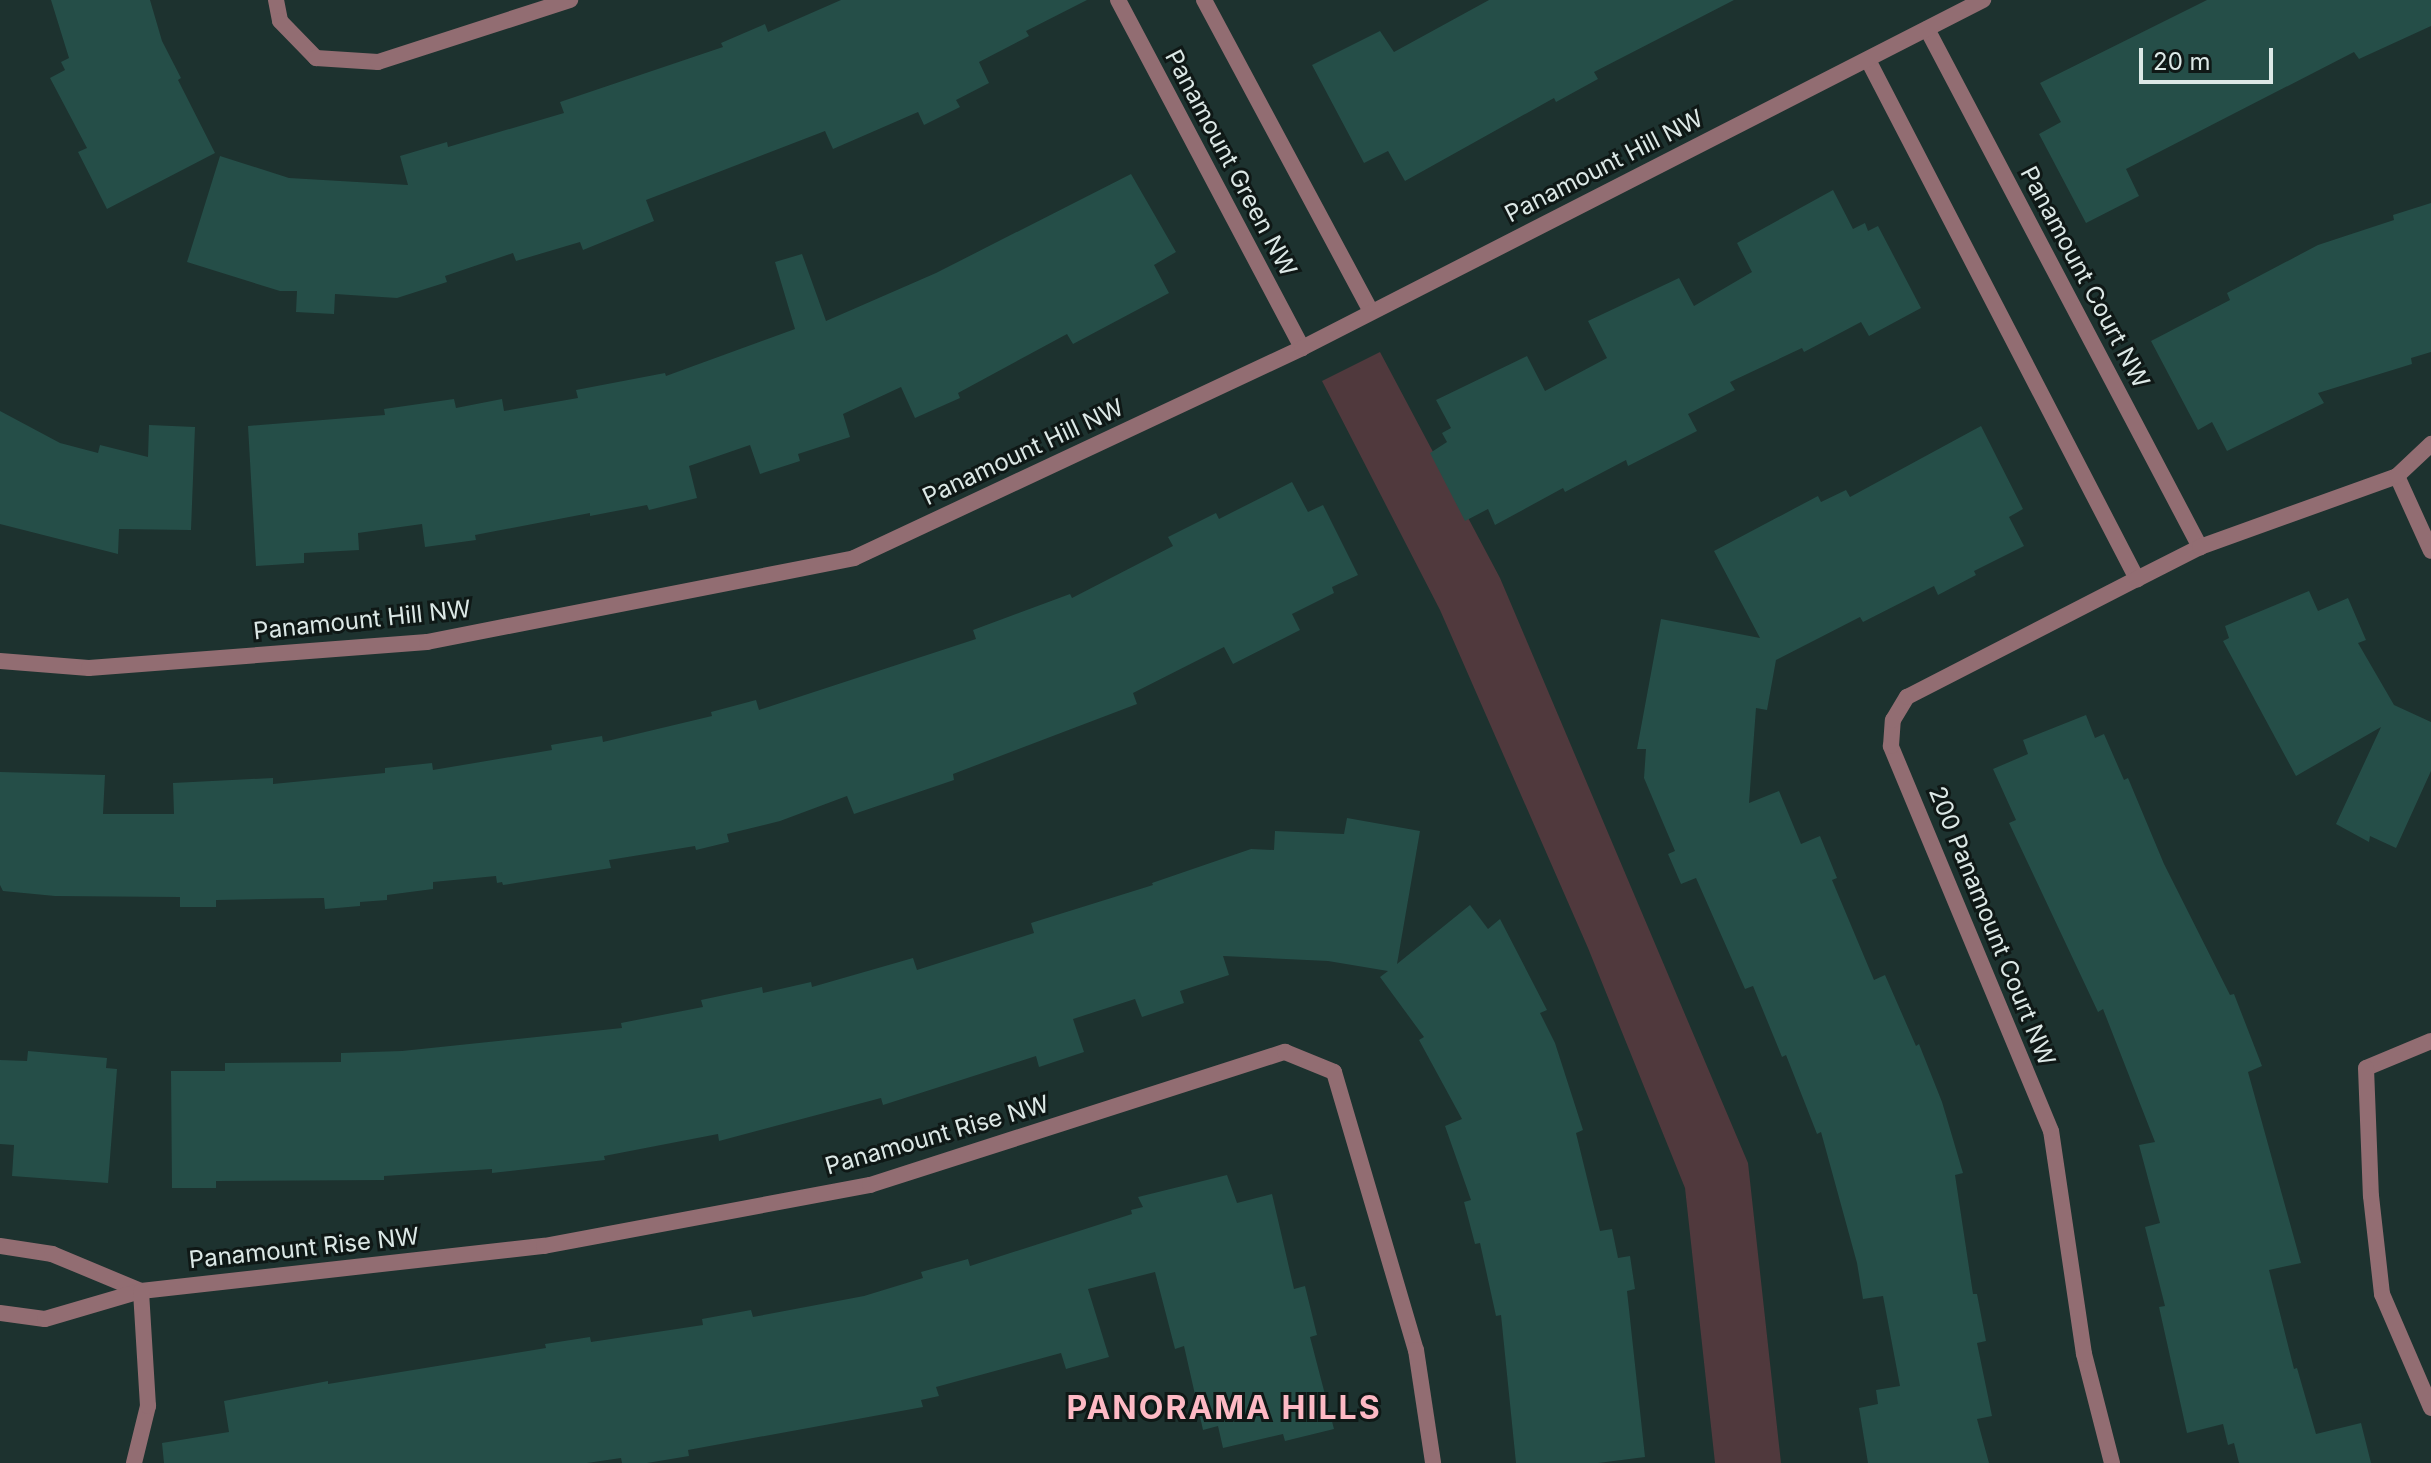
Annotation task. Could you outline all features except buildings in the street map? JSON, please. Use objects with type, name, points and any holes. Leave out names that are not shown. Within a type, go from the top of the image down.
[{"type":"street","points":[[276,0],[280,21],[316,58],[378,62],[570,0]]},
{"type":"street","name":"Panamount Green NW","points":[[1118,0],[1302,348]]},
{"type":"street","points":[[1204,0],[1371,311]]},
{"type":"street","name":"Panamount Hill NW","points":[[0,661],[89,668],[427,642],[854,558],[1302,348],[1983,0]]},
{"type":"street","name":"Panamount Court NW","points":[[1927,29],[2200,547]]},
{"type":"street","points":[[1868,60],[2137,579]]},
{"type":"street","points":[[2431,444],[2397,476],[2431,551]]},
{"type":"street","name":"200 Panamount Court NW","points":[[2112,1463],[2084,1354],[2051,1131],[1891,746],[1893,720],[1907,697],[2200,547],[2397,476]]},
{"type":"street","points":[[2431,1041],[2366,1068],[2371,1196],[2382,1294],[2431,1408]]},
{"type":"street","name":"Panamount Rise NW","points":[[0,1313],[45,1319],[141,1291],[544,1246],[870,1185],[1285,1052],[1334,1072],[1416,1350],[1433,1463]]},
{"type":"street","name":"Panamount Rise NW","points":[[0,1246],[52,1254],[141,1291]]},
{"type":"street","points":[[134,1463],[148,1406],[141,1291]]},
{"type":"shaded area","points":[[1380,352],[1500,578],[1748,1163],[1781,1463],[1715,1463],[1685,1188],[1588,948],[1440,610],[1322,381]]},
{"type":"district","name":"PANORAMA HILLS","points":[[1224,1408]]}]
